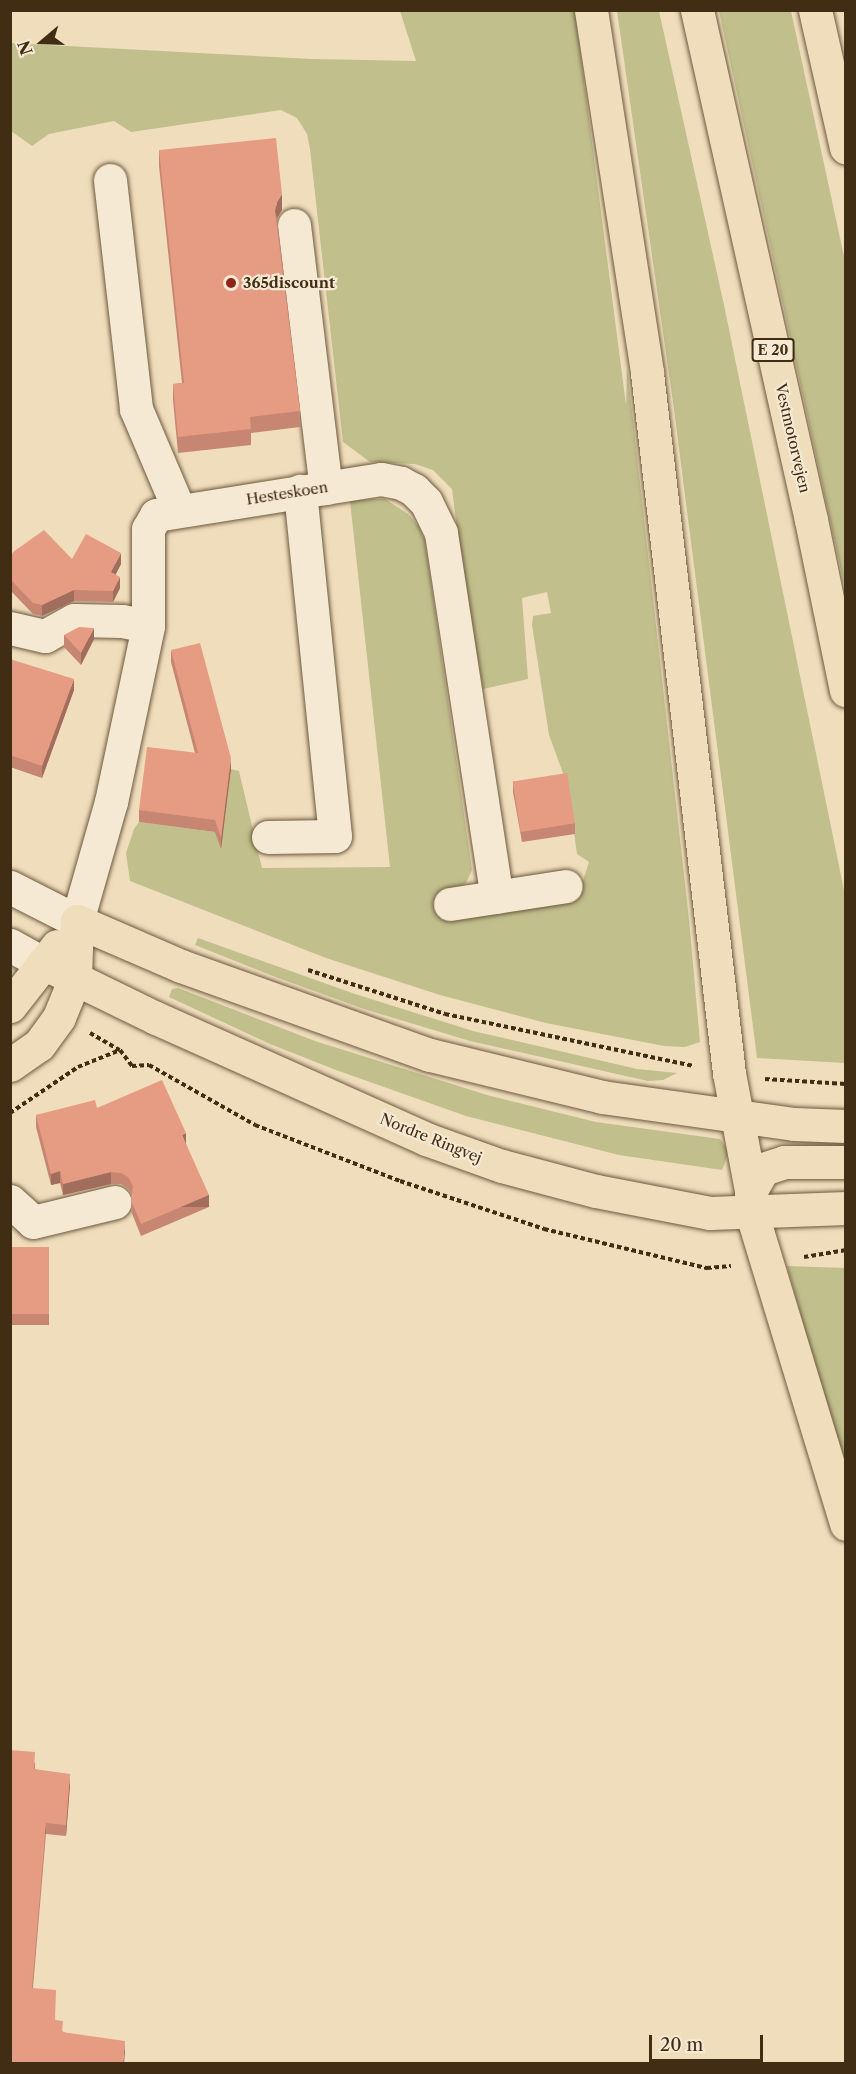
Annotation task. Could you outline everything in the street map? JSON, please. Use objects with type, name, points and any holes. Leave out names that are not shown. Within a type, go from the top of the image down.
[{"type":"main road","points":[[591,10],[647,373],[742,1076],[736,1114],[752,1202],[766,1262],[846,1524]]},
{"type":"main road","name":"Vestmotorvejen","points":[[697,10],[811,520],[846,690]]},
{"type":"main road","points":[[814,10],[846,148]]},
{"type":"main road","points":[[10,1006],[78,921]]},
{"type":"main road","points":[[10,1065],[39,1045],[58,1017],[75,978],[78,921]]},
{"type":"main road","points":[[78,921],[181,966],[430,1055],[602,1097],[736,1114],[794,1124],[846,1126]]},
{"type":"main road","name":"Nordre Ringvej","points":[[44,963],[156,1018],[426,1139],[502,1166],[596,1191],[699,1211],[752,1202],[802,1208],[846,1208]]},
{"type":"main road","points":[[752,1202],[764,1169],[784,1162],[846,1162]]},
{"type":"street","points":[[110,180],[136,409],[179,510]]},
{"type":"street","points":[[268,837],[335,836],[294,225]]},
{"type":"street","name":"Hesteskoen","points":[[78,921],[111,802],[148,626],[148,529],[156,515],[381,479],[392,480],[414,490],[426,502],[441,533],[497,897]]},
{"type":"street","points":[[10,628],[45,636],[74,620],[122,621],[148,626]]},
{"type":"street","points":[[450,904],[566,886]]},
{"type":"street","points":[[10,887],[78,921]]},
{"type":"street","points":[[10,945],[44,963]]},
{"type":"street","points":[[10,1201],[33,1222],[115,1202]]},
{"type":"path","points":[[300,967],[445,1014],[742,1076],[846,1084]]},
{"type":"path","points":[[58,1017],[120,1050],[132,1066],[149,1065],[255,1125],[400,1181],[544,1229],[707,1269],[846,1250]]},
{"type":"path","points":[[10,1113],[78,1067],[120,1050]]},
{"type":"shaded area","points":[[400,11],[575,11],[626,405],[627,367],[689,919],[700,1042],[685,1047],[664,1046],[546,1023],[440,995],[326,958],[130,881],[126,853],[134,829],[139,822],[223,833],[231,769],[239,771],[262,868],[390,867],[350,501],[372,499],[385,499],[408,514],[419,527],[425,541],[472,870],[466,883],[448,896],[466,916],[577,899],[589,862],[577,854],[567,784],[549,735],[532,625],[533,616],[551,613],[547,592],[522,598],[528,679],[483,689],[461,560],[452,489],[433,470],[415,464],[370,462],[343,442],[310,149],[307,134],[297,118],[281,110],[131,132],[114,121],[49,134],[32,146],[11,131],[10,43],[312,59],[416,61]]},
{"type":"shaded area","points":[[617,11],[659,11],[724,305],[845,895],[845,1063],[757,1058],[674,409]]},
{"type":"shaded area","points":[[719,11],[791,11],[845,261],[845,588]]},
{"type":"shaded area","points":[[198,938],[355,994],[473,1031],[637,1069],[677,1073],[663,1080],[648,1081],[470,1041],[364,1009],[273,976],[195,945]]},
{"type":"shaded area","points":[[178,988],[315,1041],[487,1095],[596,1122],[720,1139],[729,1152],[722,1170],[619,1155],[466,1116],[270,1044],[169,997],[172,989]]},
{"type":"shaded area","points":[[787,1266],[845,1268],[845,1471]]},
{"type":"building","name":"365discount","points":[[276,138],[282,194],[275,211],[300,411],[250,417],[251,429],[178,437],[173,384],[184,383],[159,150]]},
{"type":"building","points":[[44,530],[72,559],[86,534],[121,553],[111,572],[120,577],[113,591],[74,590],[42,605],[33,603],[10,579],[10,560],[13,552]]},
{"type":"building","points":[[79,627],[94,628],[81,653],[64,635]]},
{"type":"building","points":[[200,643],[231,758],[221,838],[215,820],[139,810],[147,747],[198,753],[171,650]]},
{"type":"building","points":[[10,659],[74,679],[42,766],[10,755]]},
{"type":"building","points":[[567,773],[575,823],[521,832],[513,782]]},
{"type":"building","points":[[162,1080],[186,1133],[182,1135],[209,1195],[141,1224],[131,1200],[133,1186],[128,1177],[121,1173],[111,1172],[63,1184],[60,1171],[51,1174],[36,1115],[95,1100],[97,1108]]},
{"type":"building","points":[[10,1247],[49,1247],[49,1314],[10,1314]]},
{"type":"building","points":[[10,1750],[35,1752],[34,1769],[70,1774],[66,1825],[46,1823],[32,1988],[56,1990],[55,2020],[63,2021],[62,2032],[125,2041],[123,2064],[10,2064]]},
{"type":"place","name":"365discount","points":[[231,283]]}]
